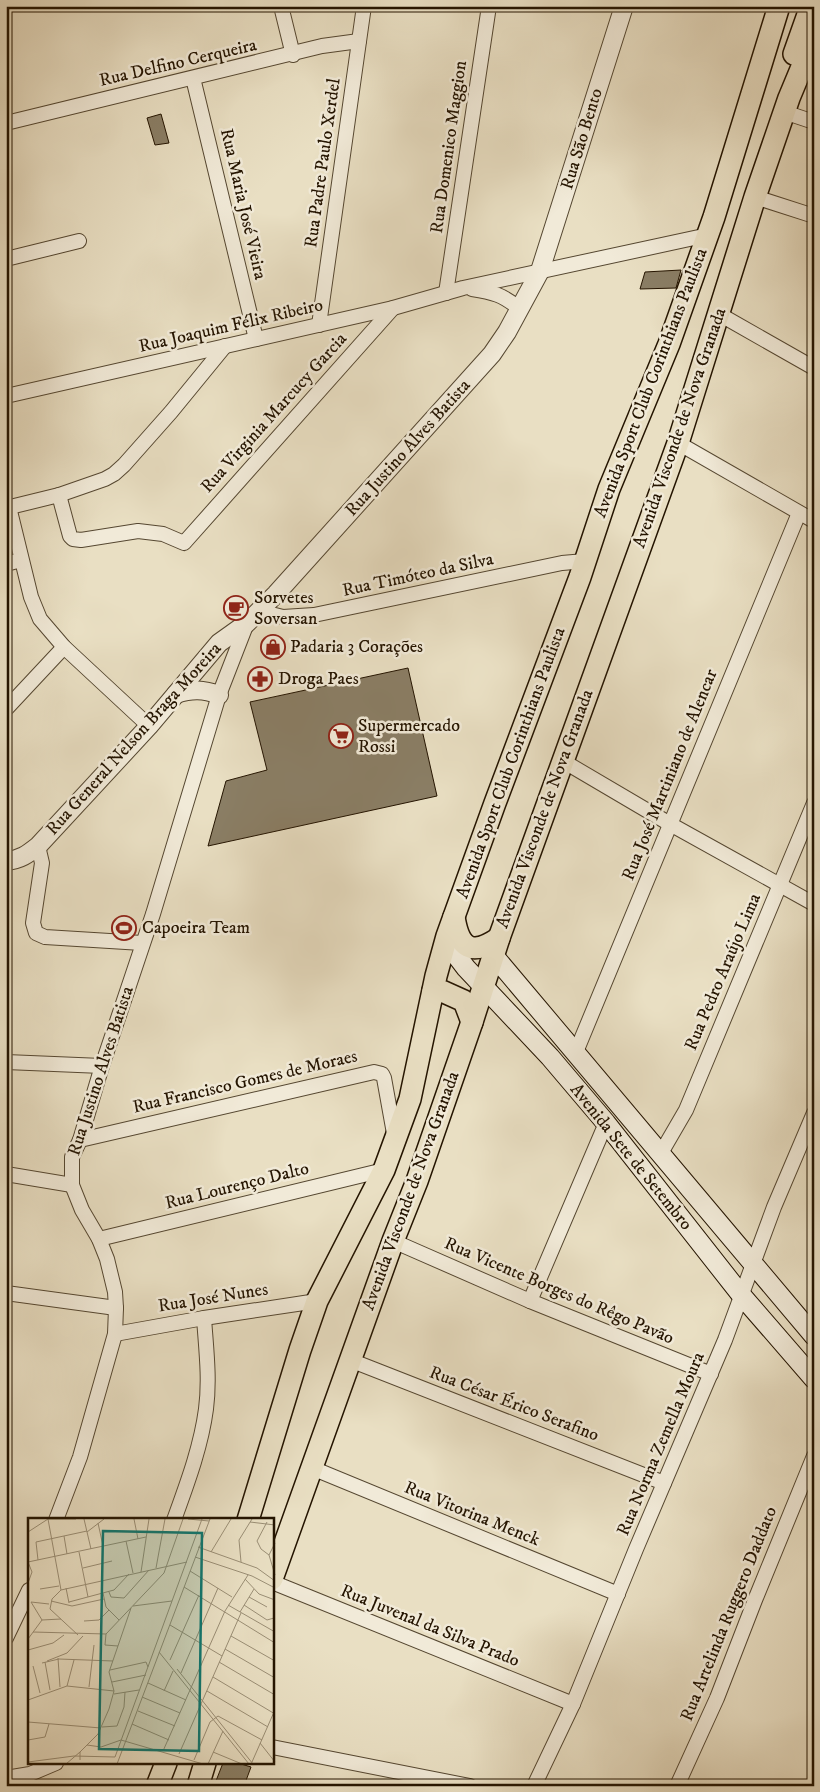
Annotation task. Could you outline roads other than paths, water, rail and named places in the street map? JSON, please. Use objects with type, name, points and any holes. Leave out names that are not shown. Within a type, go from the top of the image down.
[{"type":"main road","name":"Avenida Sport Club Corinthians Paulista","points":[[249,1518],[317,1300],[384,1170],[410,1099],[450,927],[585,560],[609,489],[669,344],[708,235],[779,6]]},
{"type":"main road","points":[[787,105],[788,70],[811,6]]},
{"type":"main road","name":"Avenida Visconde de Nova Granada","points":[[274,1575],[678,443],[756,197],[787,105],[814,38]]},
{"type":"main road","points":[[450,927],[457,933],[465,945],[497,947]]},
{"type":"main road","name":"Avenida Sete de Setembro","points":[[450,927],[456,955],[550,1057],[606,1124],[742,1296],[814,1379]]},
{"type":"main road","name":"Avenida Sete de Setembro","points":[[497,947],[576,1052],[814,1336]]},
{"type":"main road","points":[[434,991],[444,992],[464,1001],[472,1022]]},
{"type":"main road","points":[[157,1786],[166,1764]]},
{"type":"main road","points":[[198,1786],[205,1764]]},
{"type":"street","points":[[281,6],[293,55]]},
{"type":"street","name":"Rua Padre Paulo Xerdel","points":[[319,325],[364,6]]},
{"type":"street","name":"Rua Domenico Maggion","points":[[446,293],[489,6]]},
{"type":"street","name":"Rua São Bento","points":[[540,271],[624,6]]},
{"type":"street","name":"Rua Delfino Cerqueira","points":[[6,123],[293,55],[322,46],[359,41]]},
{"type":"street","name":"Rua Maria José Vieira","points":[[193,78],[256,340]]},
{"type":"street","points":[[787,105],[814,122]]},
{"type":"street","points":[[756,197],[814,216]]},
{"type":"street","name":"Rua Joaquim Félix Ribeiro","points":[[6,396],[393,308],[463,288],[708,235]]},
{"type":"street","points":[[6,259],[78,241]]},
{"type":"street","name":"Rua Justino Alves Batista","points":[[57,1518],[80,1457],[114,1334],[116,1308],[112,1276],[99,1239],[82,1210],[72,1185],[72,1157],[80,1140],[102,1066],[153,914],[219,696],[253,617],[480,368],[507,332],[540,271]]},
{"type":"street","name":"Rua Joaquim Félix Ribeiro","points":[[463,288],[490,292],[507,298],[520,309]]},
{"type":"street","name":"Rua Virginia Marcucy Garcia","points":[[59,494],[70,536],[73,539],[82,540],[138,531],[163,534],[184,543],[393,308]]},
{"type":"street","points":[[719,314],[814,368]]},
{"type":"street","points":[[149,726],[64,648],[40,619],[31,597],[8,508],[105,479],[124,465],[171,412],[225,346]]},
{"type":"street","points":[[678,443],[814,522]]},
{"type":"street","name":"Rua José Martiniano de Alencar","points":[[576,1052],[799,513]]},
{"type":"street","points":[[6,564],[21,560]]},
{"type":"street","name":"Rua Timóteo da Silva","points":[[253,617],[314,616],[562,563],[585,560]]},
{"type":"street","name":"Rua General Nelson Braga Moreira","points":[[6,861],[16,860],[27,855],[38,846],[149,726],[219,642],[253,617]]},
{"type":"street","points":[[6,709],[64,648]]},
{"type":"street","points":[[176,694],[191,689],[208,691],[219,696]]},
{"type":"street","points":[[563,761],[670,824],[814,904]]},
{"type":"street","name":"Rua Pedro Araújo Lima","points":[[661,1153],[686,1110],[814,803]]},
{"type":"street","points":[[38,846],[42,863],[33,923],[36,933],[45,936],[142,943]]},
{"type":"street","points":[[6,1062],[102,1066]]},
{"type":"street","name":"Rua Francisco Gomes de Moraes","points":[[80,1140],[374,1072],[382,1074],[384,1078],[395,1140]]},
{"type":"street","name":"Rua Norma Zemella Moura","points":[[534,1786],[573,1704],[664,1482],[711,1374],[774,1207],[814,1113]]},
{"type":"street","points":[[530,1301],[606,1124]]},
{"type":"street","name":"Rua Lourenço Dalto","points":[[99,1239],[384,1170]]},
{"type":"street","points":[[6,1174],[72,1185]]},
{"type":"street","name":"Rua Vicente Borges do Rêgo Pavão","points":[[393,1241],[530,1301],[711,1374]]},
{"type":"street","points":[[6,1293],[116,1308]]},
{"type":"street","name":"Rua José Nunes","points":[[114,1334],[317,1300]]},
{"type":"street","points":[[175,1518],[198,1448],[206,1410],[207,1375],[204,1318]]},
{"type":"street","name":"Rua César Érico Serafino","points":[[350,1360],[664,1482]]},
{"type":"street","name":"Rua Artelinda Ruggero Daddato","points":[[677,1786],[717,1698],[814,1456]]},
{"type":"street","name":"Rua Vitorina Menck","points":[[312,1468],[618,1594]]},
{"type":"street","name":"Rua Juvenal da Silva Prado","points":[[274,1582],[573,1704]]},
{"type":"street","points":[[6,1638],[11,1618],[26,1606]]},
{"type":"street","points":[[274,1747],[470,1786]]},
{"type":"street","points":[[6,1778],[30,1774],[54,1764]]},
{"type":"place","name":"Sorvetes Soversan","points":[[236,608]]},
{"type":"place","name":"Padaria 3 Corações","points":[[273,647]]},
{"type":"place","name":"Droga Paes","points":[[260,679]]},
{"type":"place","name":"Supermercado Rossi","points":[[341,736]]},
{"type":"place","name":"Capoeira Team","points":[[124,928]]}]
